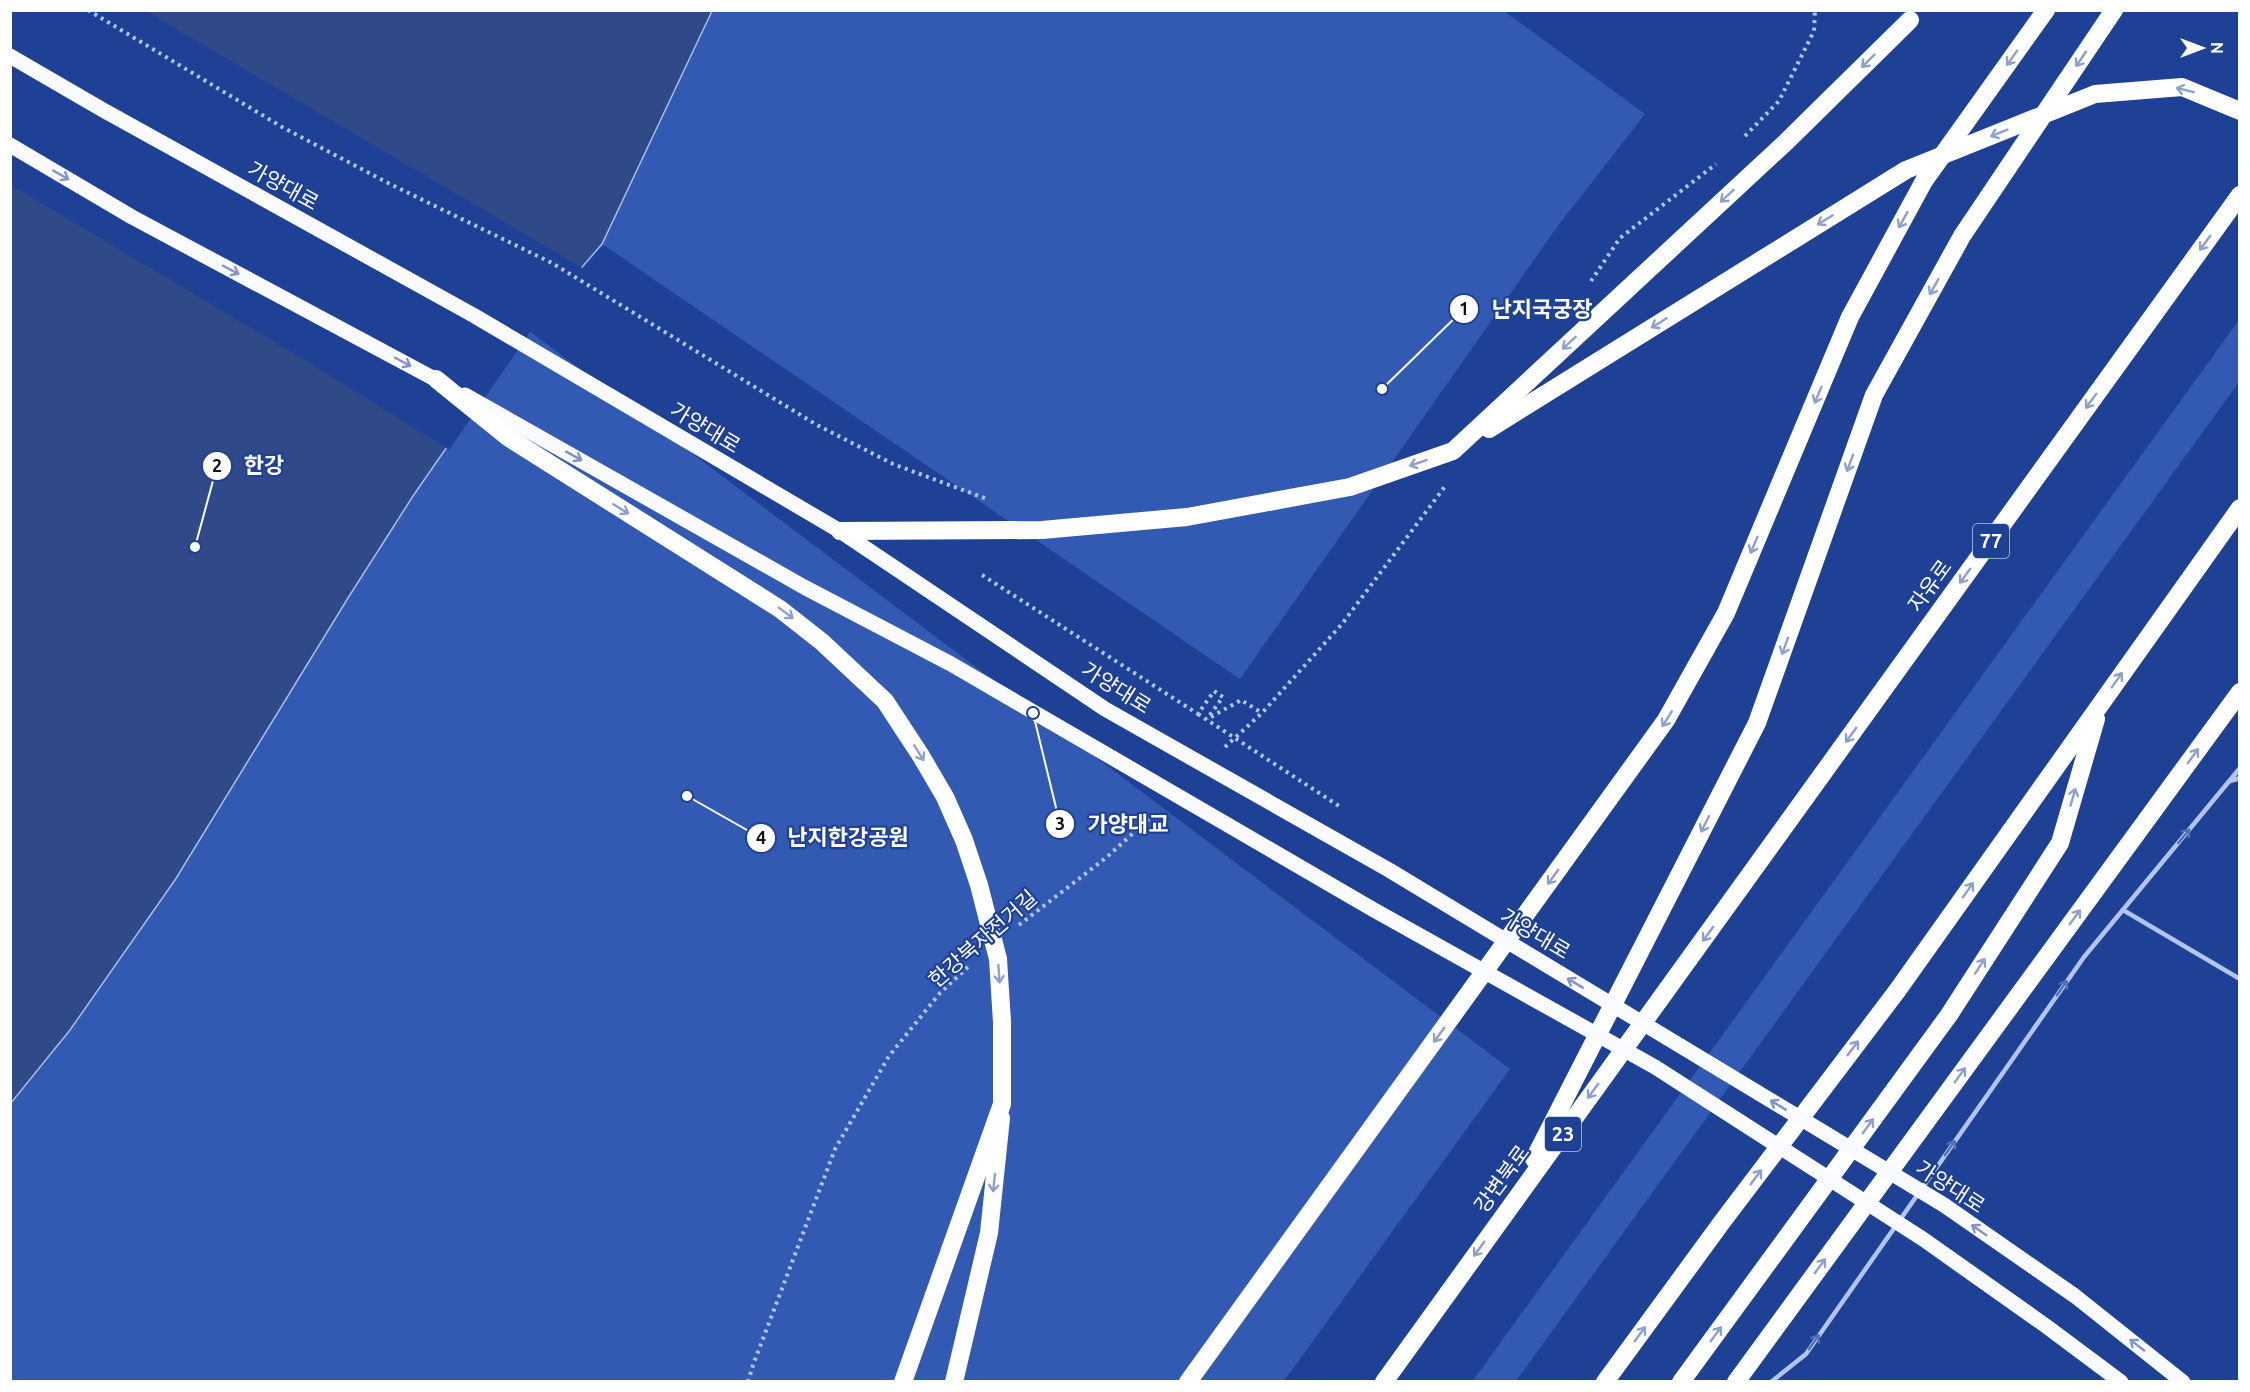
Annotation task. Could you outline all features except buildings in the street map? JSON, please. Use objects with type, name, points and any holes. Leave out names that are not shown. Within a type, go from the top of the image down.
[{"type":"highway","points":[[1453,451],[1786,142],[1919,10]]},
{"type":"highway","points":[[1188,1382],[1666,720],[1726,613],[1850,317],[1924,181],[2046,10]]},
{"type":"highway","points":[[1507,1210],[1757,723],[1874,395],[1962,236],[2114,10]]},
{"type":"highway","points":[[840,531],[1042,530],[1187,517],[1350,487],[1453,451],[1906,170],[2095,94],[2182,87],[2240,111]]},
{"type":"highway","name":"자유로","points":[[1742,886],[2240,195]]},
{"type":"highway","points":[[436,379],[509,438],[780,609],[831,650],[885,701],[945,797],[964,840],[979,885],[998,959],[1002,1022],[1002,1104],[989,1233],[954,1382]]},
{"type":"highway","points":[[1605,1382],[1897,991],[2240,508]]},
{"type":"highway","points":[[1736,1382],[2240,692]]},
{"type":"highway","points":[[1681,1382],[1949,1014],[2060,843],[2100,704]]},
{"type":"highway","name":"강변북로","points":[[1383,1382],[1742,886]]},
{"type":"highway","points":[[903,1382],[1002,1104]]},
{"type":"main road","name":"가양대로","points":[[10,56],[102,110],[473,315],[840,531],[1105,709],[1389,870],[1944,1205],[2075,1296],[2182,1382]]},
{"type":"main road","points":[[10,145],[132,217],[436,379],[804,587],[970,676],[1374,910],[1655,1067],[1923,1239],[2121,1382]]},
{"type":"lane","points":[[1771,1382],[1806,1354],[2084,957],[2240,768]]},
{"type":"lane","points":[[2228,783],[2240,778]]},
{"type":"lane","points":[[2123,910],[2240,979]]},
{"type":"path","points":[[88,10],[282,127],[390,184],[552,263],[817,425],[893,464],[991,500]]},
{"type":"path","points":[[982,575],[1198,714],[1214,691],[1223,697],[1207,719],[1241,700],[1262,713],[1219,753]]},
{"type":"path","name":"한강북자전거길","points":[[1013,930],[1107,857],[1158,809]]},
{"type":"path","name":"한강북자전거길","points":[[748,1382],[835,1149],[889,1056],[940,993],[970,965]]},
{"type":"shaded area","points":[[11,11],[712,11],[602,244],[528,330],[413,496],[175,880],[70,1030],[11,1103]]},
{"type":"shaded area","points":[[712,11],[1504,11],[1645,114],[1557,227],[1240,679],[602,244]]},
{"type":"shaded area","points":[[2239,320],[2239,382],[1516,1381],[1472,1382]]},
{"type":"shaded area","points":[[528,330],[1510,1069],[1284,1381],[11,1382],[11,1103],[70,1030],[175,880],[413,496]]},
{"type":"pier","points":[[11,11],[146,11],[584,269],[530,332],[449,450],[298,356],[11,185]]},
{"type":"place","name":"난지국궁장","points":[[1382,389]]},
{"type":"place","name":"한강","points":[[195,547]]},
{"type":"place","name":"가양대교","points":[[1033,713]]},
{"type":"place","name":"난지한강공원","points":[[687,796]]}]
